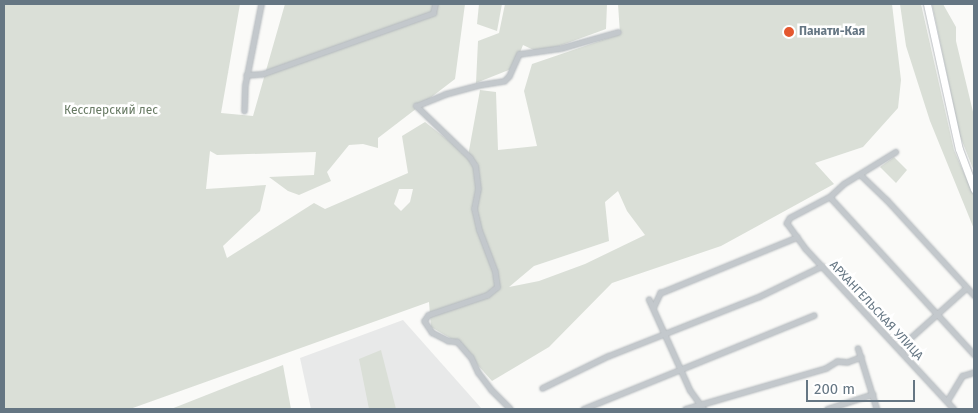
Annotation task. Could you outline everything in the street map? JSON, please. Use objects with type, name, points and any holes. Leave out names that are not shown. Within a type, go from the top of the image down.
[{"type":"main road","points":[[927,4],[959,150],[974,189]]},
{"type":"street","points":[[244,111],[246,75],[261,4]]},
{"type":"street","points":[[246,75],[262,74],[433,13],[435,4]]},
{"type":"street","points":[[510,409],[491,390],[478,373],[471,358],[457,342],[448,341],[432,333],[424,321],[428,315],[487,295],[497,287],[495,272],[479,230],[474,209],[478,189],[475,166],[470,158],[416,106],[445,94],[478,84],[504,81],[509,76],[519,54],[561,48],[618,32]]},
{"type":"street","points":[[896,152],[844,184],[830,196],[974,354]]},
{"type":"street","points":[[861,175],[887,200],[974,295]]},
{"type":"street","name":"АРХАНГЕЛЬСКАЯ УЛИЦА","points":[[830,196],[790,218],[787,223],[822,266],[954,409]]},
{"type":"street","points":[[653,308],[660,293],[797,237]]},
{"type":"street","points":[[542,388],[608,356],[666,335],[758,297],[822,266]]},
{"type":"street","points":[[902,353],[907,341],[966,288]]},
{"type":"street","points":[[649,300],[682,368],[690,390],[704,409]]},
{"type":"street","points":[[583,409],[814,315]]},
{"type":"street","points":[[858,348],[877,409]]},
{"type":"street","points":[[685,409],[822,369],[837,361],[847,362],[861,357]]},
{"type":"street","points":[[946,401],[951,390],[962,376],[974,372]]},
{"type":"street","points":[[827,409],[873,394]]},
{"type":"shaded area","points":[[403,320],[482,409],[311,409],[300,358]]},
{"type":"green space","name":"Кесслерский лес","points":[[4,4],[240,4],[221,113],[253,116],[285,4],[465,4],[455,79],[378,138],[378,148],[363,144],[349,145],[327,172],[331,181],[299,195],[288,191],[269,177],[314,175],[316,152],[217,155],[210,151],[206,189],[266,185],[260,211],[223,246],[227,258],[314,203],[325,209],[408,173],[402,136],[425,122],[468,156],[480,90],[496,92],[498,150],[537,146],[524,91],[532,64],[620,34],[618,4],[892,4],[901,80],[898,108],[863,147],[815,163],[834,184],[721,246],[612,283],[549,347],[492,381],[457,342],[431,327],[429,302],[130,409],[4,409]],"holes":[[[399,189],[413,189],[410,202],[401,211],[394,204]],[[618,191],[627,211],[645,235],[585,264],[539,281],[509,287],[534,266],[609,241],[605,202]]]},
{"type":"green space","points":[[479,4],[502,4],[497,31],[477,24]]},
{"type":"green space","points":[[505,4],[607,4],[606,29],[540,53],[523,45],[514,68],[476,83],[478,41],[499,33]]},
{"type":"green space","points":[[900,4],[921,4],[954,150],[974,196],[974,229],[930,121],[906,46]]},
{"type":"green space","points":[[932,4],[943,4],[956,27],[956,41],[974,116],[974,171],[960,136]]},
{"type":"green space","points":[[894,157],[907,170],[896,183],[880,167]]},
{"type":"green space","points":[[381,350],[396,409],[369,409],[359,359]]},
{"type":"green space","points":[[283,365],[291,409],[171,409]]},
{"type":"place","name":"Панати-Кая","points":[[789,32]]}]
